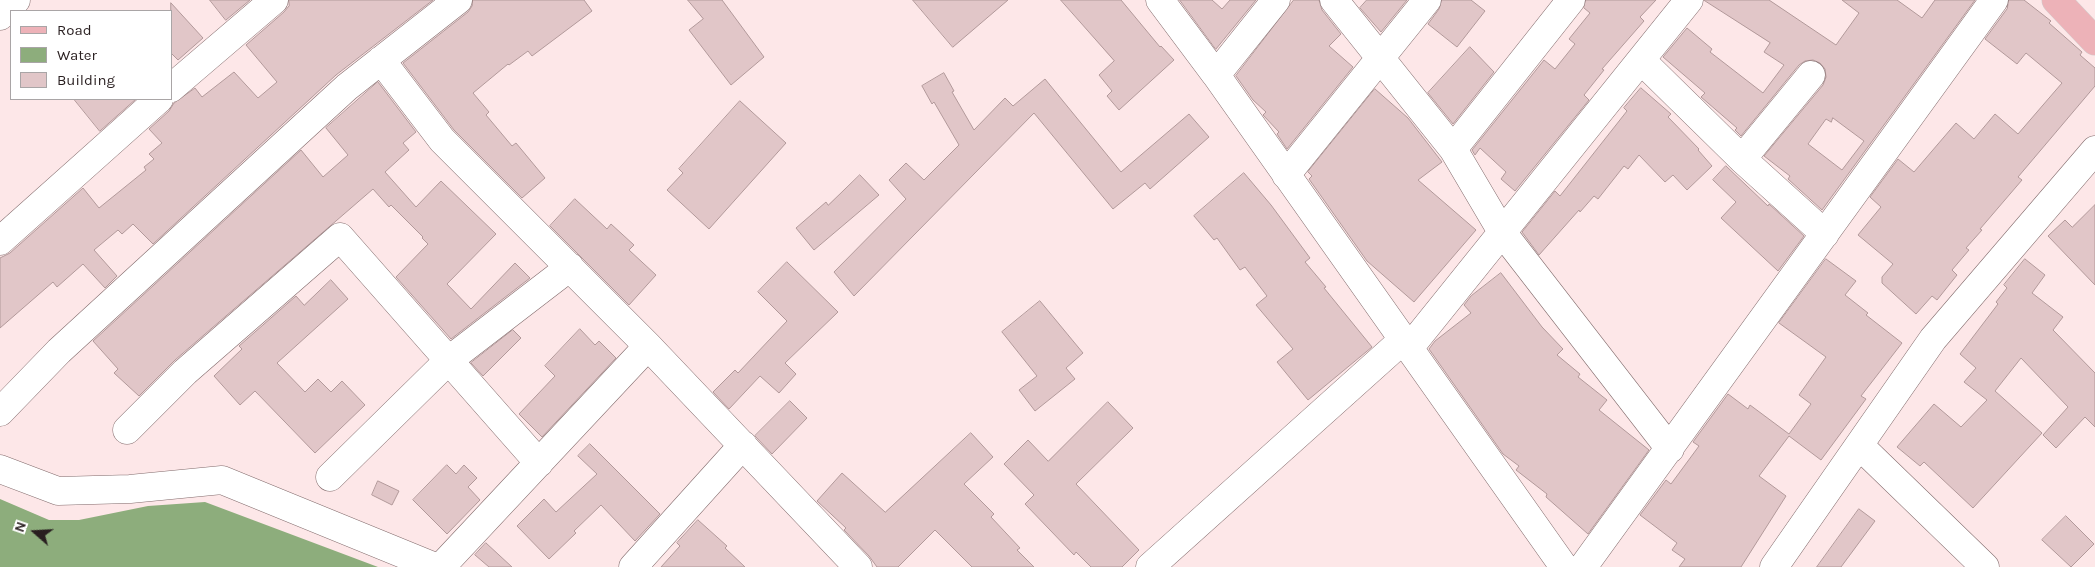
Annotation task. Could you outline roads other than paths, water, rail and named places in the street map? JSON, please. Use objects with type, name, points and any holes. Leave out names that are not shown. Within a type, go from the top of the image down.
[{"type":"main road","points":[[2056,0],[2095,41]]},
{"type":"street","points":[[0,16],[16,0]]},
{"type":"street","points":[[172,87],[274,0]]},
{"type":"street","points":[[0,412],[58,351],[347,87],[458,0]]},
{"type":"street","points":[[1216,75],[1276,0]]},
{"type":"street","points":[[1334,0],[1452,149],[1502,232],[1670,449]]},
{"type":"street","points":[[1286,175],[1427,0]]},
{"type":"street","points":[[1150,567],[1407,343],[1502,232],[1689,0]]},
{"type":"street","points":[[1583,567],[1994,0]]},
{"type":"street","points":[[1161,1],[1407,343],[1564,567]]},
{"type":"street","points":[[1452,149],[1569,1]]},
{"type":"street","points":[[381,60],[442,140],[648,346],[858,567]]},
{"type":"street","points":[[1641,60],[1742,159],[1825,234]]},
{"type":"street","points":[[1742,159],[1811,75]]},
{"type":"street","points":[[0,241],[157,100]]},
{"type":"street","points":[[1774,567],[1933,339],[2095,150]]},
{"type":"street","points":[[127,430],[185,372],[340,237],[539,463]]},
{"type":"street","points":[[330,477],[449,360],[570,267]]},
{"type":"street","points":[[441,567],[648,346]]},
{"type":"street","points":[[633,567],[743,445]]},
{"type":"street","points":[[1859,445],[1985,567]]},
{"type":"street","points":[[0,469],[58,491],[130,489],[222,480],[434,567]]},
{"type":"water","points":[[0,499],[49,520],[79,520],[148,506],[205,502],[378,567],[0,567]]}]
